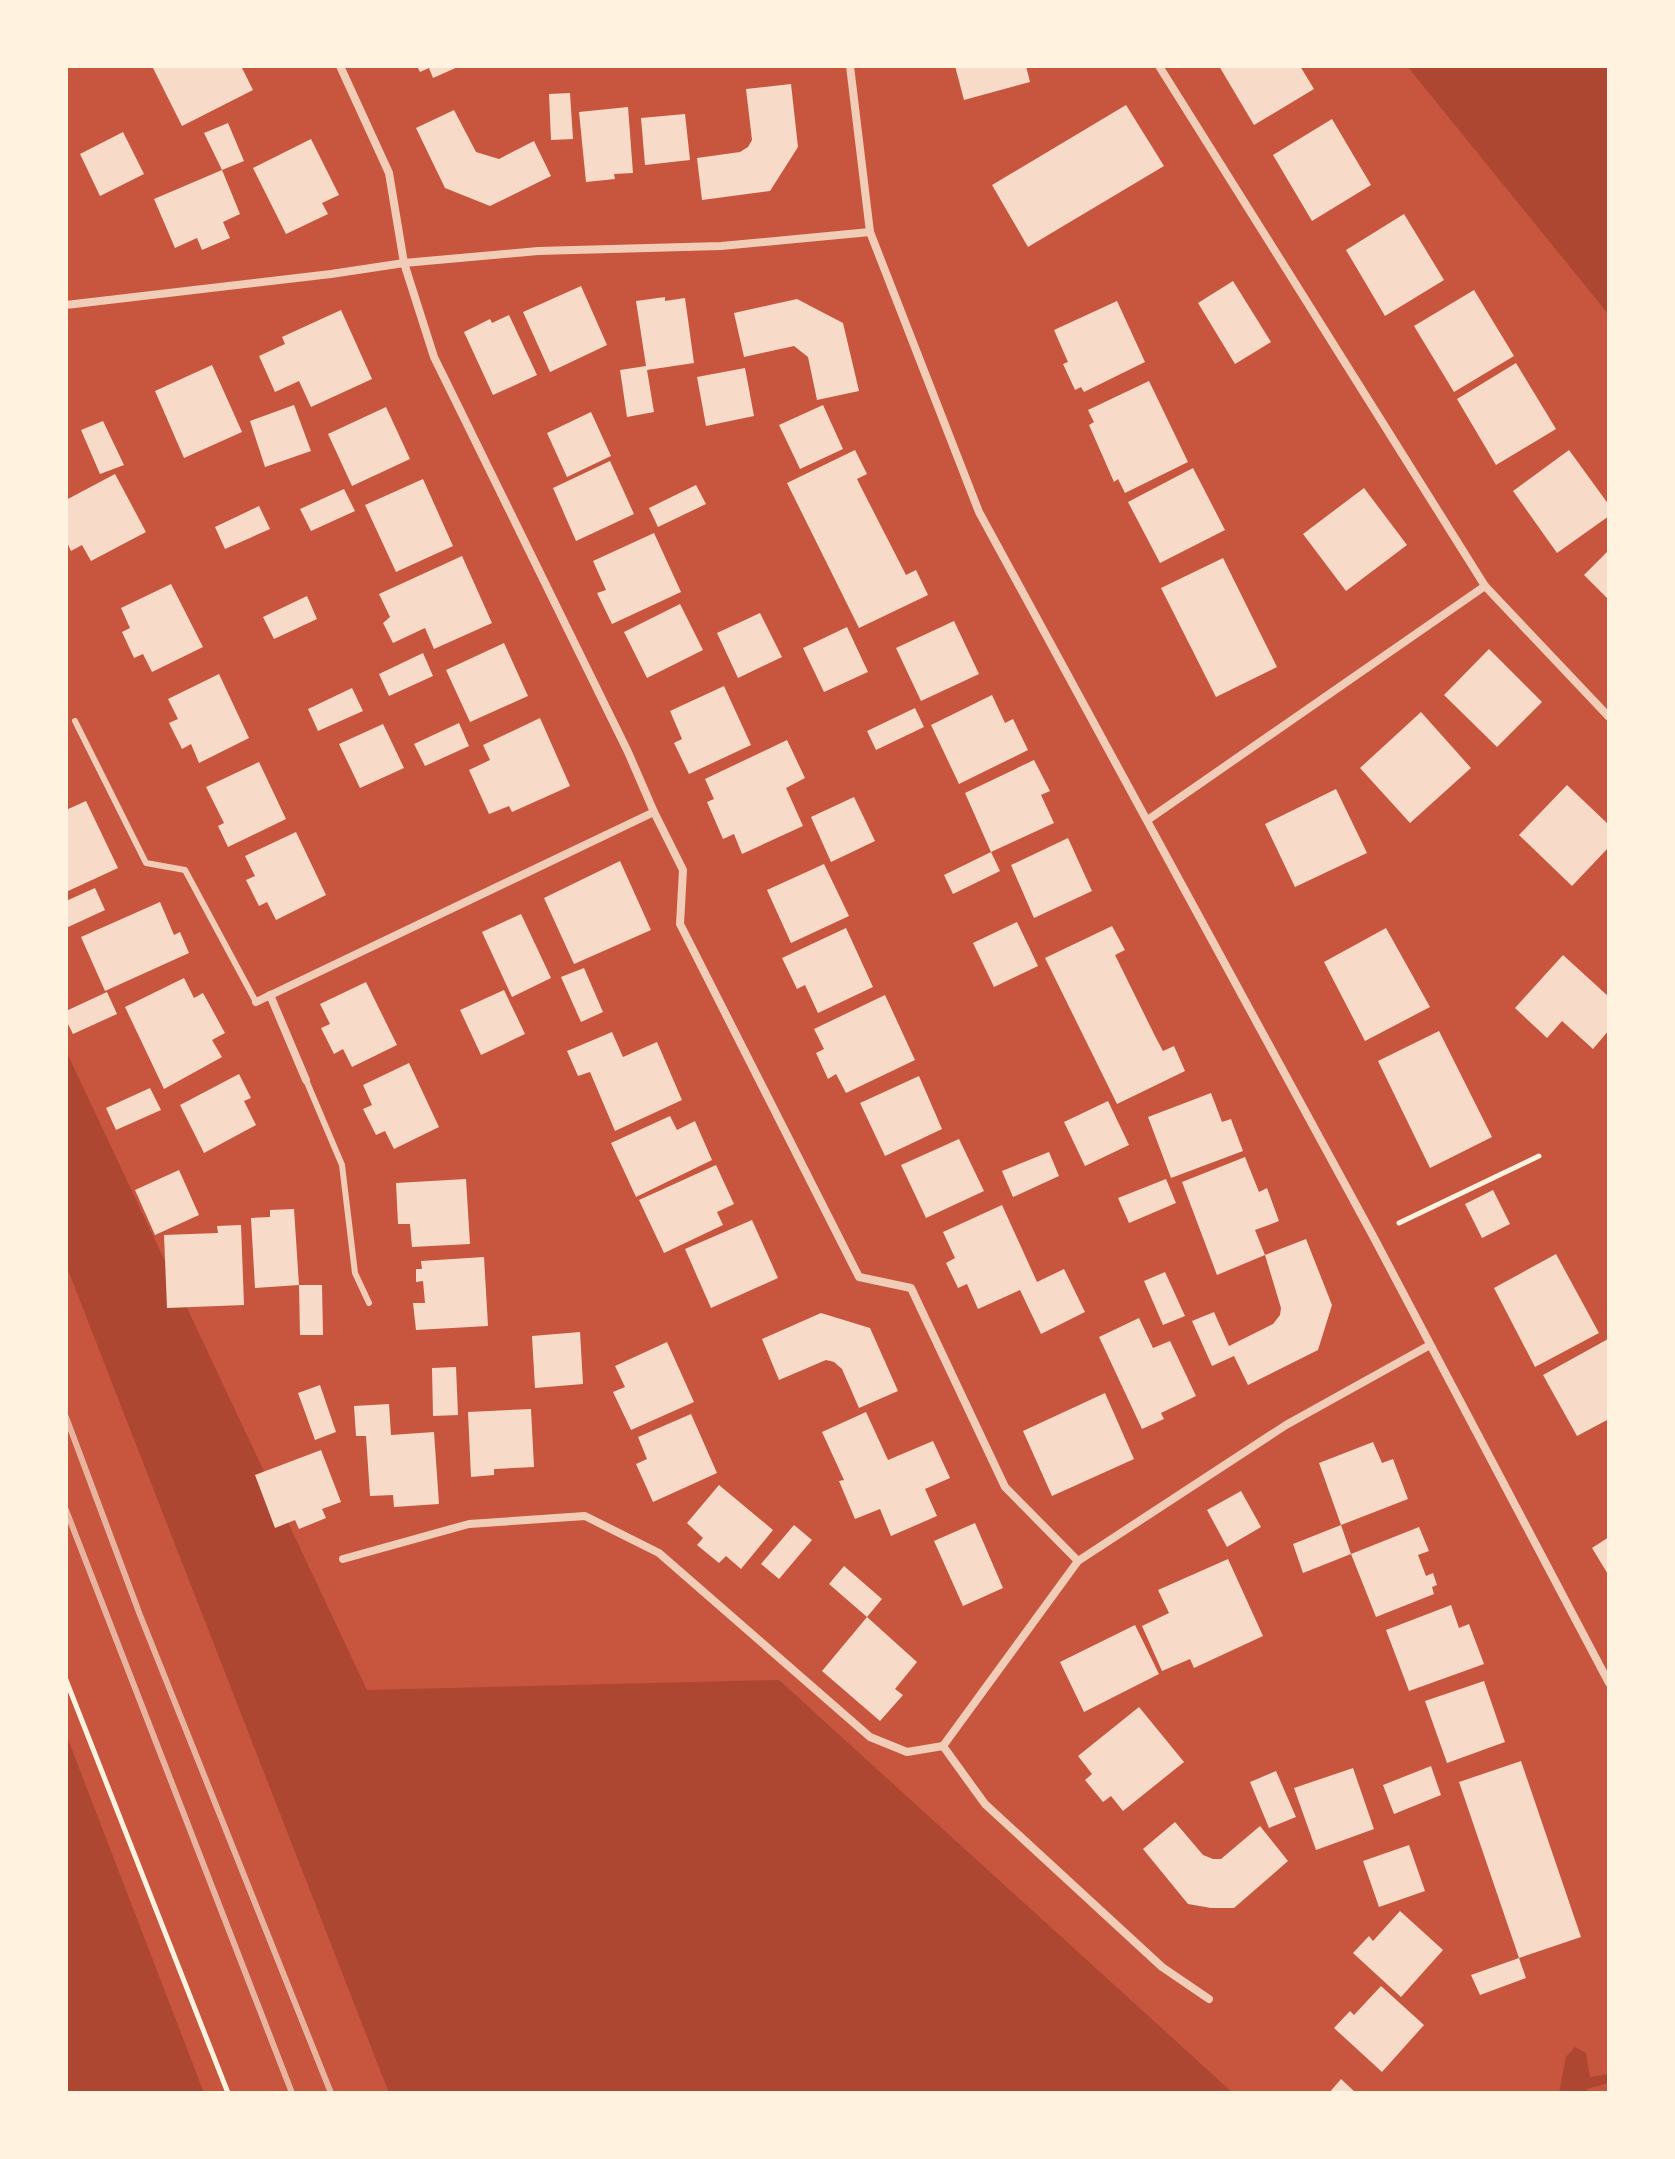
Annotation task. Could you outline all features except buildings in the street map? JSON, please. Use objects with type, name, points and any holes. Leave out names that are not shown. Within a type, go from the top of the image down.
[{"type":"street","points":[[340,66],[389,173],[404,263],[434,357],[683,870],[680,924],[859,1277],[911,1288],[1005,1487],[1078,1561]]},
{"type":"street","points":[[850,66],[870,232],[979,512],[1149,819],[1609,1683]]},
{"type":"street","points":[[1159,66],[1485,586],[1609,717]]},
{"type":"street","points":[[66,305],[404,263],[538,251],[721,246],[870,232]]},
{"type":"street","points":[[1149,819],[1485,586]]},
{"type":"street","points":[[256,1002],[654,812]]},
{"type":"street","points":[[270,995],[306,1080]]},
{"type":"street","points":[[343,1559],[469,1524],[585,1516],[659,1553],[870,1737],[907,1752],[943,1746],[1078,1561],[1286,1425],[1430,1345]]},
{"type":"street","points":[[943,1746],[985,1804],[1162,1967],[1209,1999]]},
{"type":"lane","points":[[75,721],[146,863],[185,870],[256,1002]]},
{"type":"lane","points":[[306,1080],[342,1165],[355,1273],[369,1303]]},
{"type":"path","points":[[1373,1236],[1539,1156]]},
{"type":"path","points":[[66,1680],[228,2093]]},
{"type":"shaded area","points":[[1407,66],[1609,66],[1609,315]]},
{"type":"shaded area","points":[[66,1051],[367,1690],[779,1680],[1233,2093],[389,2093],[66,1265]]},
{"type":"shaded area","points":[[66,1734],[204,2093],[66,2093]]},
{"type":"shaded area","points":[[1575,2047],[1586,2053],[1590,2077],[1609,2074],[1609,2083],[1587,2089],[1587,2093],[1559,2093],[1566,2057]]},
{"type":"railway","points":[[66,1417],[140,1615],[331,2093]]},
{"type":"railway","points":[[66,1510],[292,2093]]}]
